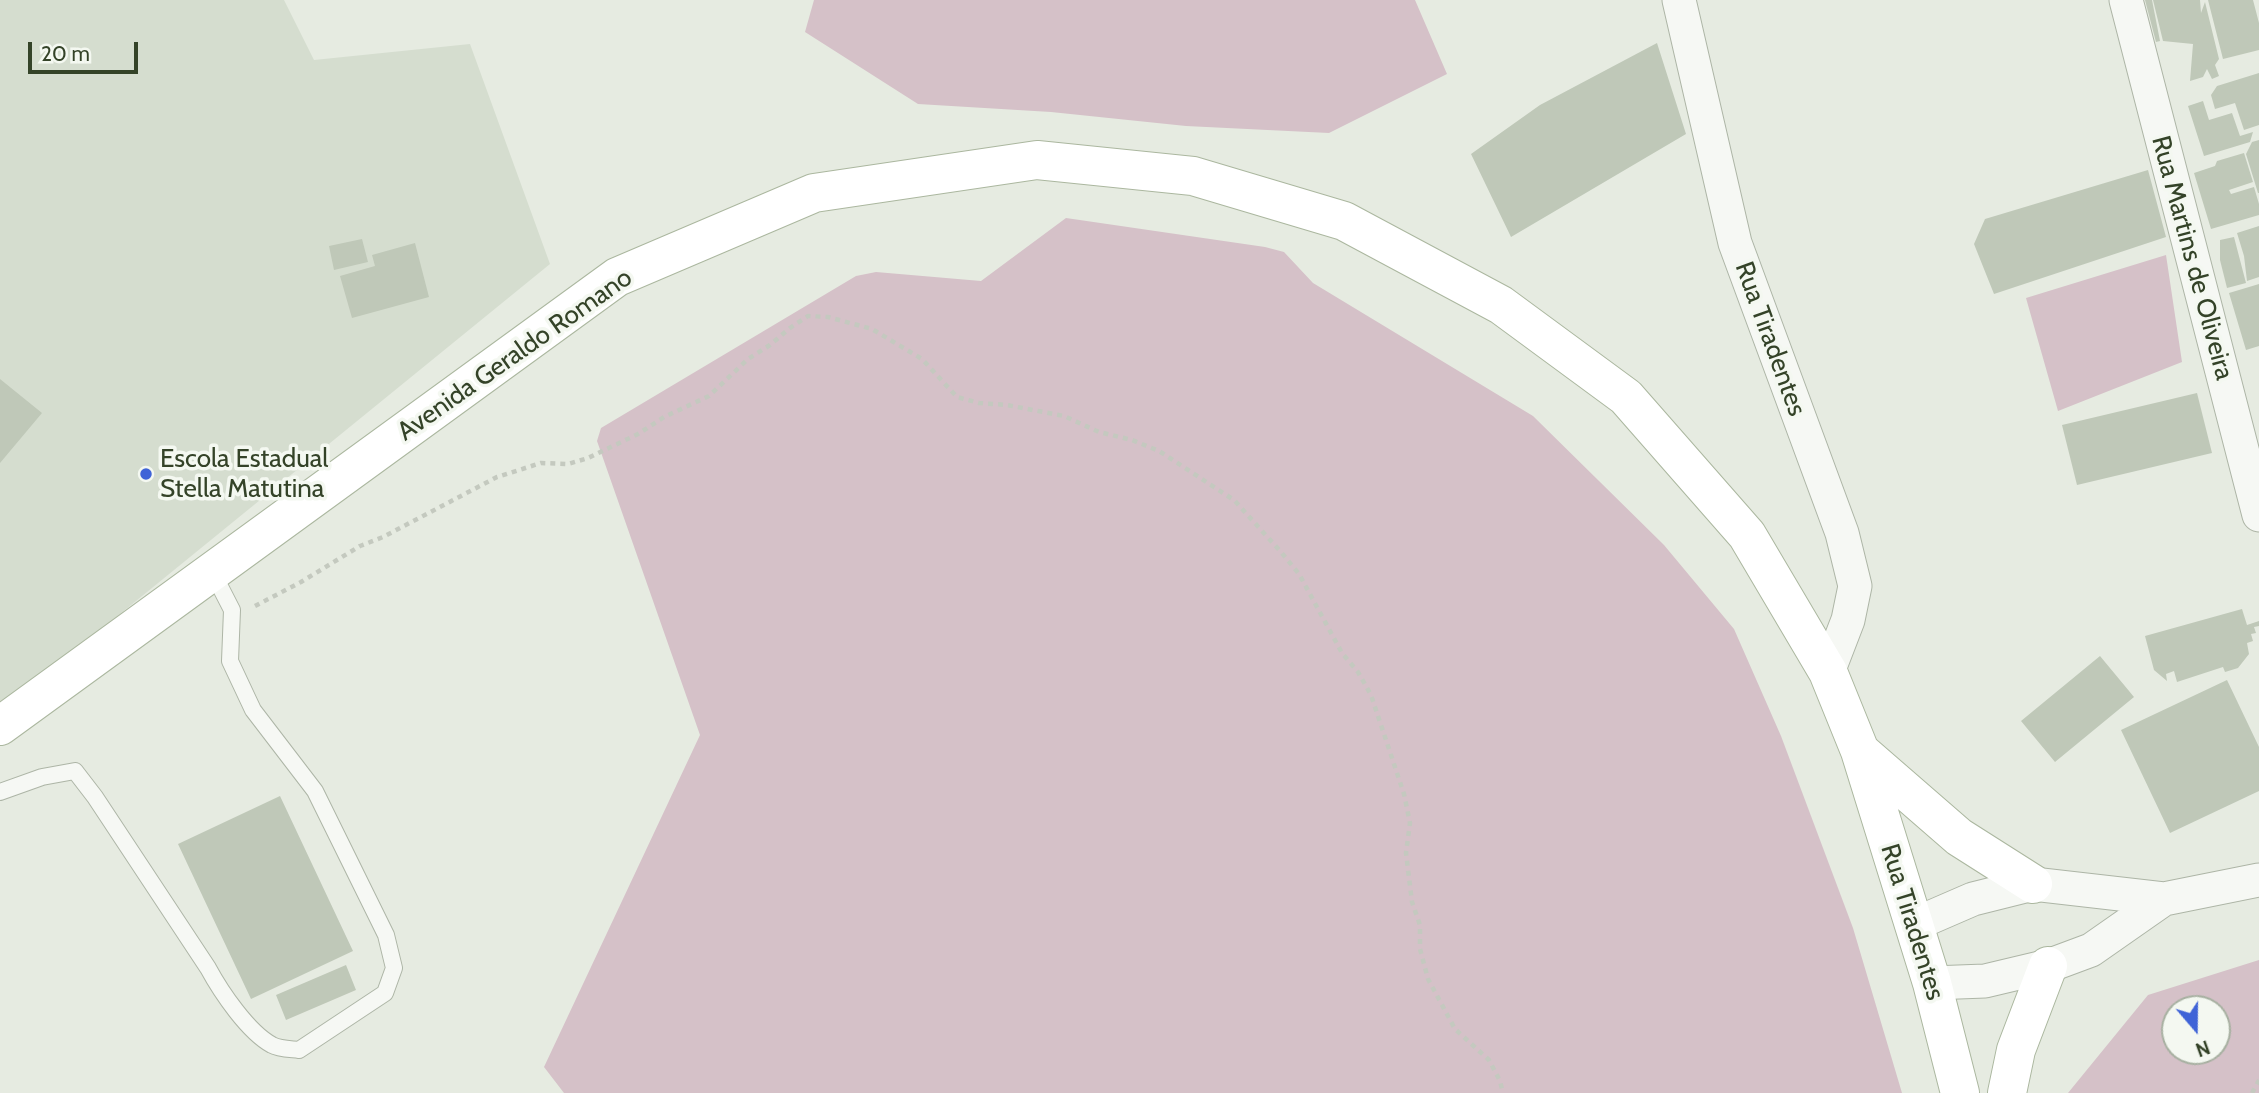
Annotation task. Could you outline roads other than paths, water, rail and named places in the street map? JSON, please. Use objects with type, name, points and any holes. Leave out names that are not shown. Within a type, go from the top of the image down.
[{"type":"main road","name":"Avenida Geraldo Romano","points":[[0,726],[617,277],[814,193],[1037,160],[1194,176],[1344,221],[1501,304],[1626,397],[1747,535],[1828,671],[1860,751]]},
{"type":"main road","points":[[1860,751],[1959,837],[2033,884]]},
{"type":"main road","name":"Rua Tiradentes","points":[[1860,751],[1932,983],[1960,1093]]},
{"type":"main road","points":[[2007,1093],[2016,1051],[2048,966]]},
{"type":"street","name":"Rua Tiradentes","points":[[1679,0],[1735,243],[1842,533],[1855,586],[1848,620],[1828,671]]},
{"type":"street","name":"Rua Martins de Oliveira","points":[[2126,0],[2259,516]]},
{"type":"street","points":[[1913,925],[1973,899],[2033,884],[2164,899],[2259,880]]},
{"type":"street","points":[[1932,983],[1985,981],[2048,966],[2091,950],[2164,899]]},
{"type":"lane","points":[[0,792],[42,777],[75,771],[95,797],[219,988],[244,1020],[273,1045],[299,1050],[386,993],[394,968],[386,934],[315,792],[253,710],[230,661],[232,610],[213,573]]},
{"type":"place","name":"Escola Estadual Stella Matutina","points":[[146,474]]}]
